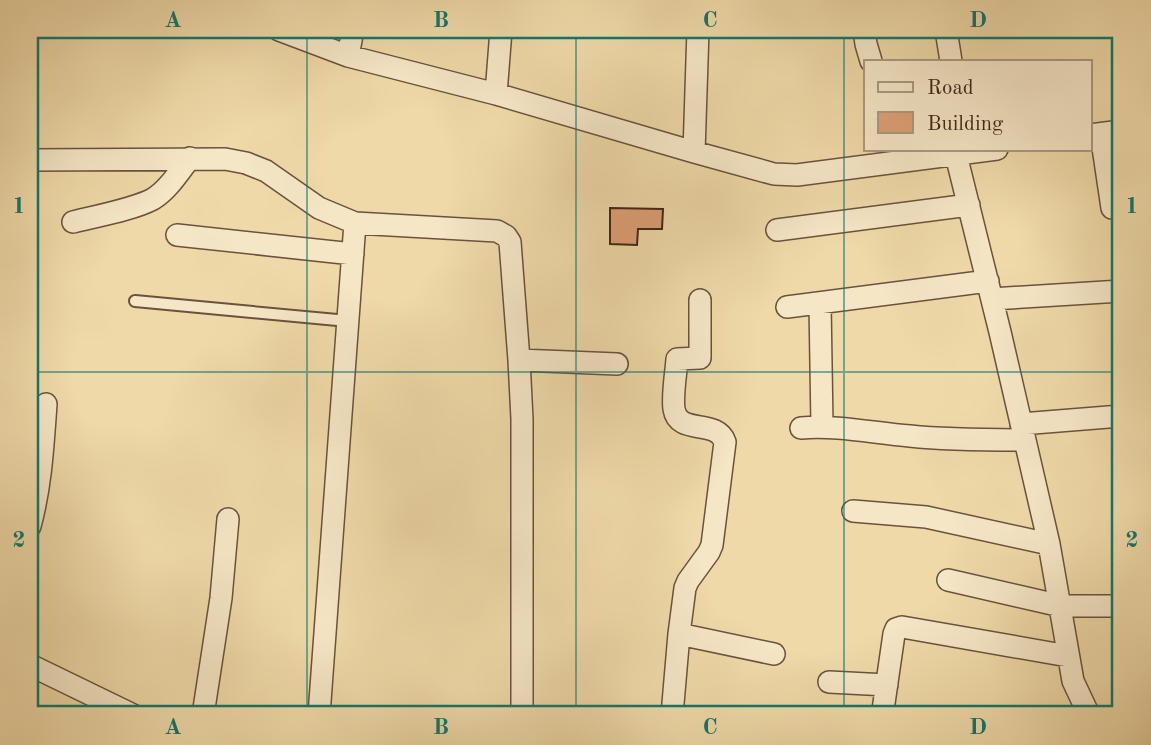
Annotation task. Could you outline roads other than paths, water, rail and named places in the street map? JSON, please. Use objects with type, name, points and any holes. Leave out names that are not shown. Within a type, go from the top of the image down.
[{"type":"street","points":[[279,30],[348,56],[496,94],[774,174],[797,175],[916,154],[956,155],[990,150]]},
{"type":"street","points":[[348,56],[353,30]]},
{"type":"street","points":[[496,94],[501,30]]},
{"type":"street","points":[[694,152],[698,30]]},
{"type":"street","points":[[864,30],[871,60]]},
{"type":"street","points":[[946,30],[951,60]]},
{"type":"street","points":[[1104,133],[1112,208]]},
{"type":"street","points":[[956,155],[1049,544],[1073,681],[1089,715]]},
{"type":"street","points":[[73,222],[153,199],[168,186],[190,158]]},
{"type":"street","points":[[30,160],[225,159],[266,171],[319,208],[355,223],[497,231],[506,236],[510,242],[522,419],[522,715]]},
{"type":"street","points":[[777,230],[969,205]]},
{"type":"street","points":[[319,715],[355,223]]},
{"type":"street","points":[[177,235],[353,254]]},
{"type":"street","points":[[787,307],[990,290],[1121,290]]},
{"type":"street","points":[[674,715],[685,588],[712,545],[725,442],[723,435],[717,431],[685,424],[677,419],[674,410],[677,359],[700,358],[700,300]]},
{"type":"street","points":[[820,303],[822,426]]},
{"type":"street","points":[[519,360],[617,364]]},
{"type":"street","points":[[30,526],[40,477],[46,404]]},
{"type":"street","points":[[801,428],[822,426],[961,439],[1121,416]]},
{"type":"street","points":[[853,511],[926,517],[1049,544]]},
{"type":"street","points":[[203,715],[221,598],[228,519]]},
{"type":"street","points":[[948,580],[1061,606],[1121,606]]},
{"type":"street","points":[[883,710],[894,634],[896,629],[902,627],[1068,656]]},
{"type":"street","points":[[679,634],[774,654]]},
{"type":"street","points":[[30,665],[133,715]]},
{"type":"street","points":[[829,682],[887,685]]},
{"type":"lane","points":[[135,301],[348,321]]}]
